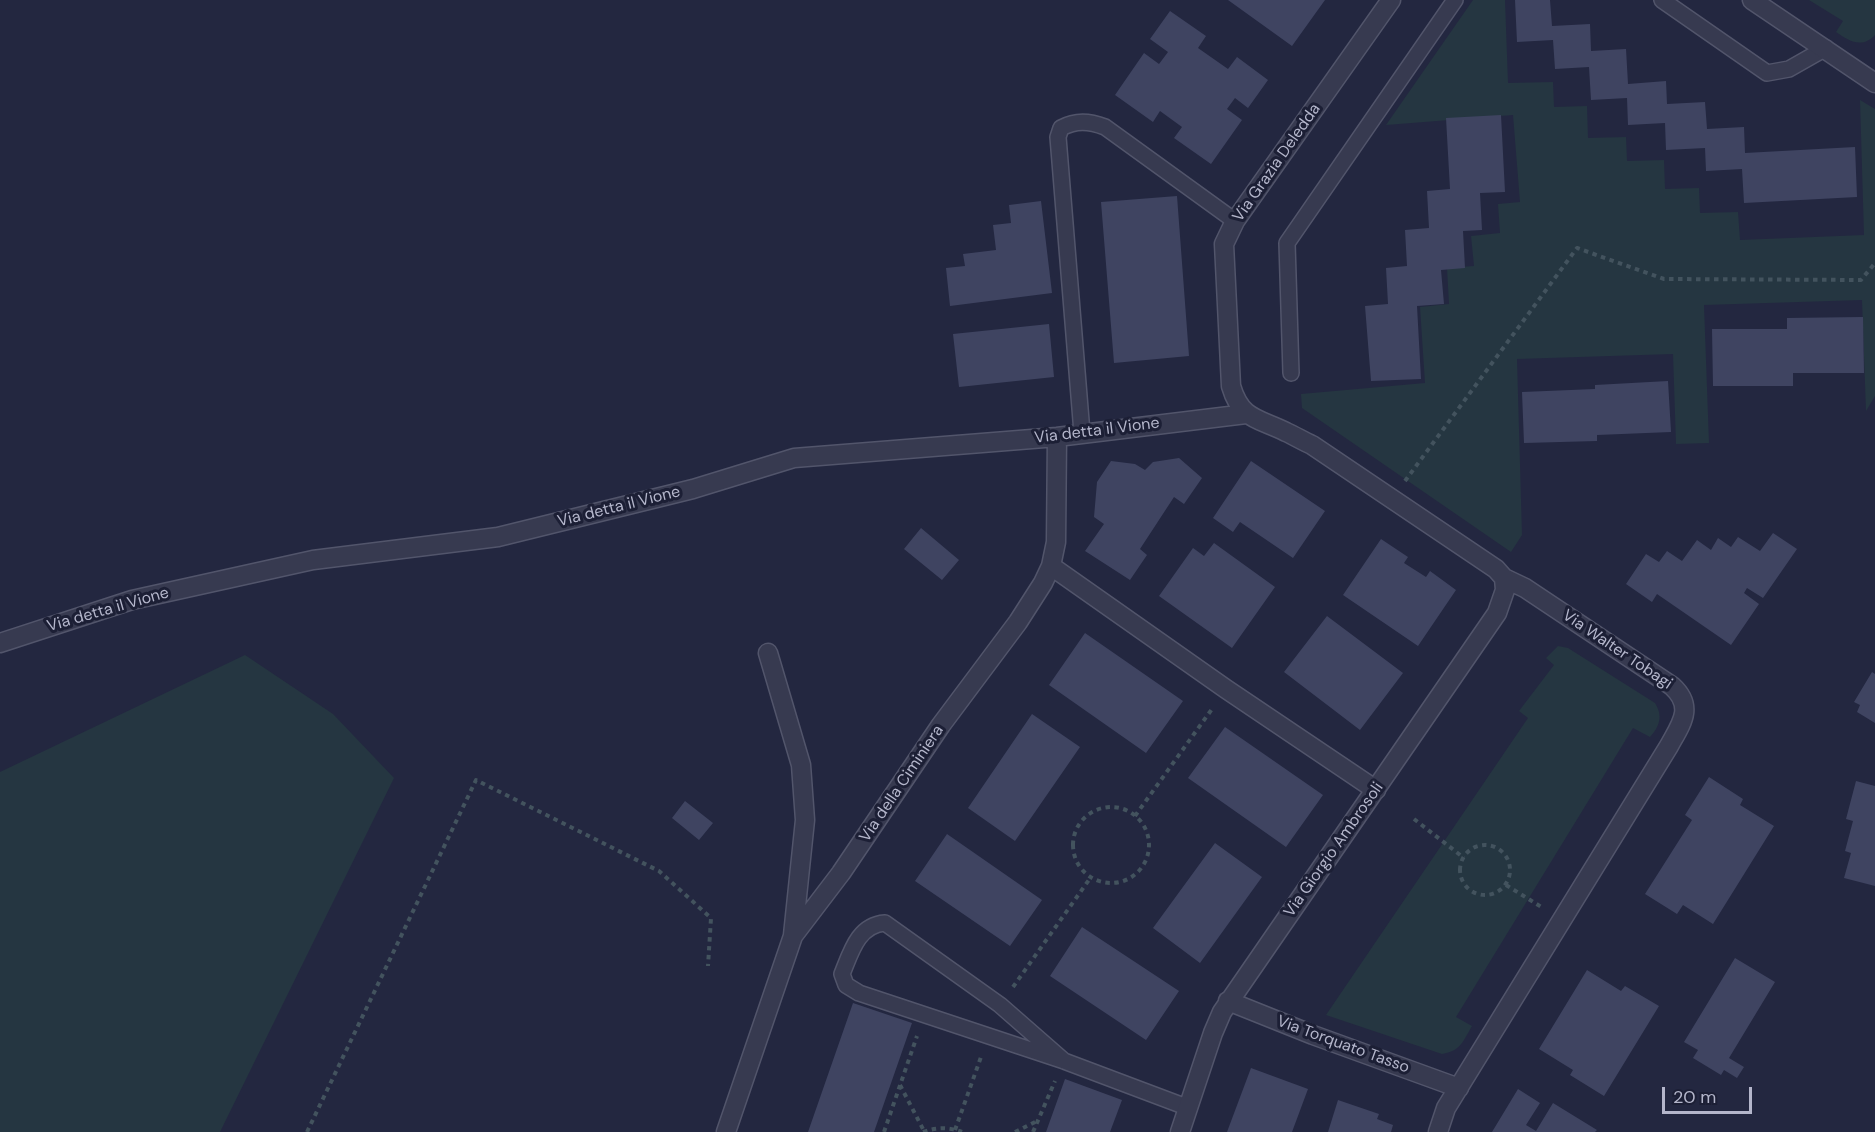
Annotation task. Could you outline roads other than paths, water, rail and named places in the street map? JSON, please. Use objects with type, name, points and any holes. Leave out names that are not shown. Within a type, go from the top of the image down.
[{"type":"street","name":"Via Grazia Deledda","points":[[1246,414],[1236,402],[1231,386],[1224,244],[1235,221],[1391,0]]},
{"type":"street","points":[[1752,0],[1873,78]]},
{"type":"street","name":"Via detta il Vione","points":[[0,643],[132,600],[313,560],[498,537],[693,489],[794,458],[1057,437],[1246,414]]},
{"type":"street","name":"Via Walter Tobagi","points":[[1246,414],[1312,446],[1496,569],[1504,578],[1525,588],[1672,686],[1680,693],[1685,703],[1685,713],[1669,747],[1458,1088],[1446,1108],[1438,1132]]},
{"type":"street","name":"Via della Ciminiera","points":[[726,1132],[793,936],[841,873],[941,725],[1018,622],[1043,583],[1051,566],[1056,542],[1057,437]]},
{"type":"street","points":[[1051,566],[1226,689],[1376,790]]},
{"type":"street","name":"Via Giorgio Ambrosoli","points":[[1180,1132],[1213,1033],[1228,1001],[1497,613],[1505,590],[1504,578]]},
{"type":"street","points":[[768,653],[801,765],[805,820],[793,936]]},
{"type":"street","name":"Via Torquato Tasso","points":[[1228,1001],[1458,1088]]},
{"type":"lane","points":[[1291,373],[1287,243],[1455,0]]},
{"type":"lane","points":[[1662,0],[1767,73],[1789,69],[1826,48]]},
{"type":"lane","points":[[1082,433],[1058,138],[1061,129],[1070,124],[1091,122],[1105,127],[1235,221]]},
{"type":"lane","points":[[1064,1061],[1000,1005],[885,923],[875,924],[863,931],[852,949],[842,974],[846,985],[859,993],[1064,1061],[1189,1108]]}]
